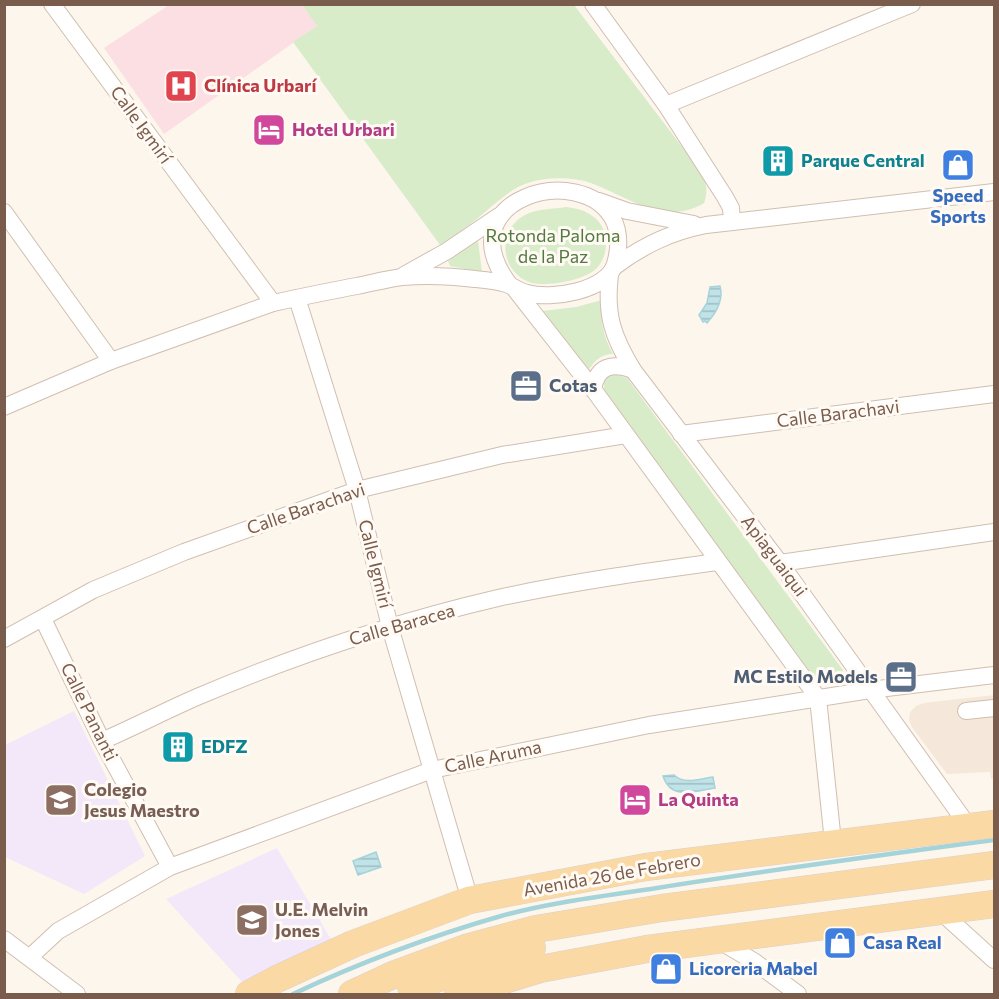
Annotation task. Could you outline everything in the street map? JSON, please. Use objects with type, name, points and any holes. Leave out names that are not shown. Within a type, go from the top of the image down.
[{"type":"main road","name":"Avenida 26 de Febrero","points":[[249,994],[353,944],[470,900],[646,867],[982,825]]},
{"type":"main road","points":[[352,994],[393,975],[469,947],[536,929],[662,908],[994,866]]},
{"type":"main road","points":[[458,994],[540,969],[647,949],[940,911],[990,891]]},
{"type":"main road","points":[[394,994],[544,944],[645,928],[990,891]]},
{"type":"street","name":"Calle Igmirí","points":[[52,4],[273,303]]},
{"type":"street","points":[[593,4],[666,105],[725,197],[731,208],[732,222]]},
{"type":"street","points":[[666,105],[912,4]]},
{"type":"street","points":[[400,277],[467,238],[514,203],[535,194],[559,190],[576,193],[627,211],[666,220],[706,225]]},
{"type":"street","points":[[4,407],[111,361],[273,303],[400,277],[446,277],[511,286],[527,293],[559,294],[579,291],[596,285],[634,252],[657,239],[681,230],[706,225],[994,192]]},
{"type":"street","points":[[590,198],[612,219],[618,236],[618,254],[612,271]]},
{"type":"street","points":[[4,212],[111,361]]},
{"type":"street","points":[[499,216],[492,237],[494,256],[499,271],[593,389],[818,698],[833,842]]},
{"type":"street","name":"Apiaguaiqui","points":[[612,271],[607,298],[609,319],[618,344],[633,370],[780,563],[870,690],[982,825]]},
{"type":"street","name":"Calle Igmirí","points":[[297,298],[357,490],[390,627],[470,900]]},
{"type":"street","points":[[593,389],[594,381],[606,368],[615,365],[633,370]]},
{"type":"street","name":"Calle Barachavi","points":[[681,434],[994,394]]},
{"type":"street","name":"Calle Barachavi","points":[[4,639],[93,590],[184,552],[357,490],[502,455],[626,435]]},
{"type":"street","points":[[780,563],[994,532]]},
{"type":"street","name":"Calle Baracea","points":[[102,741],[217,689],[292,659],[390,627],[498,598],[607,577],[717,562]]},
{"type":"street","name":"Calle Pananti","points":[[43,619],[102,741],[170,867]]},
{"type":"street","name":"Calle Aruma","points":[[30,957],[58,931],[170,867],[432,770],[622,730],[870,690],[994,675]]},
{"type":"street","points":[[966,711],[994,708]]},
{"type":"street","points":[[940,911],[994,960]]},
{"type":"street","points":[[4,939],[77,994]]},
{"type":"street","points":[[717,939],[755,962],[798,994]]},
{"type":"shaded area","name":"Clínica Urbarí","points":[[169,5],[302,5],[317,26],[164,134],[104,48]]},
{"type":"shaded area","points":[[994,695],[994,779],[991,779],[990,772],[947,774],[912,727],[909,720],[910,712],[916,706],[924,703]]},
{"type":"shaded area","name":"Colegio Jesus Maestro","points":[[74,711],[145,856],[84,894],[5,857],[5,745]]},
{"type":"shaded area","name":"U.E. Melvin Jones","points":[[277,848],[332,941],[243,983],[166,899]]},
{"type":"green space","points":[[302,5],[574,5],[702,173],[706,188],[704,203],[690,210],[661,211],[584,181],[561,178],[538,180],[524,184],[510,192],[440,245],[293,42],[317,26]]},
{"type":"green space","name":"Rotonda Paloma de la Paz","points":[[566,207],[588,213],[602,227],[606,242],[601,262],[592,272],[566,282],[539,284],[521,278],[513,271],[508,261],[506,241],[509,231],[516,222],[529,213]]},
{"type":"green space","points":[[478,241],[482,272],[450,266],[448,261]]},
{"type":"green space","points":[[602,300],[603,328],[613,354],[598,359],[588,371],[543,311],[576,307]]},
{"type":"green space","points":[[615,374],[627,378],[843,670],[844,677],[841,683],[828,684],[816,680],[604,392],[604,380],[609,375]]},
{"type":"water","points":[[720,286],[721,296],[718,306],[707,323],[703,322],[699,315],[707,303],[710,287]]},
{"type":"water","points":[[674,775],[687,781],[713,777],[715,788],[678,792],[667,784],[663,776]]},
{"type":"water","points":[[376,852],[381,867],[358,875],[353,861]]},
{"type":"waterway","points":[[293,994],[421,941],[501,916],[540,907],[741,875],[994,840]]},
{"type":"place","name":"Clínica Urbarí","points":[[181,86]]},
{"type":"place","name":"Hotel Urbari","points":[[269,130]]},
{"type":"place","name":"Parque Central","points":[[778,161]]},
{"type":"place","name":"Speed Sports","points":[[958,165]]},
{"type":"place","name":"Cotas","points":[[526,386]]},
{"type":"place","name":"MC Estilo Models","points":[[901,677]]},
{"type":"place","name":"EDFZ","points":[[178,747]]},
{"type":"place","name":"Colegio Jesus Maestro","points":[[61,800]]},
{"type":"place","name":"La Quinta","points":[[635,800]]},
{"type":"place","name":"U.E. Melvin Jones","points":[[252,920]]},
{"type":"place","name":"Casa Real","points":[[840,943]]},
{"type":"place","name":"Licoreria Mabel","points":[[666,969]]}]
